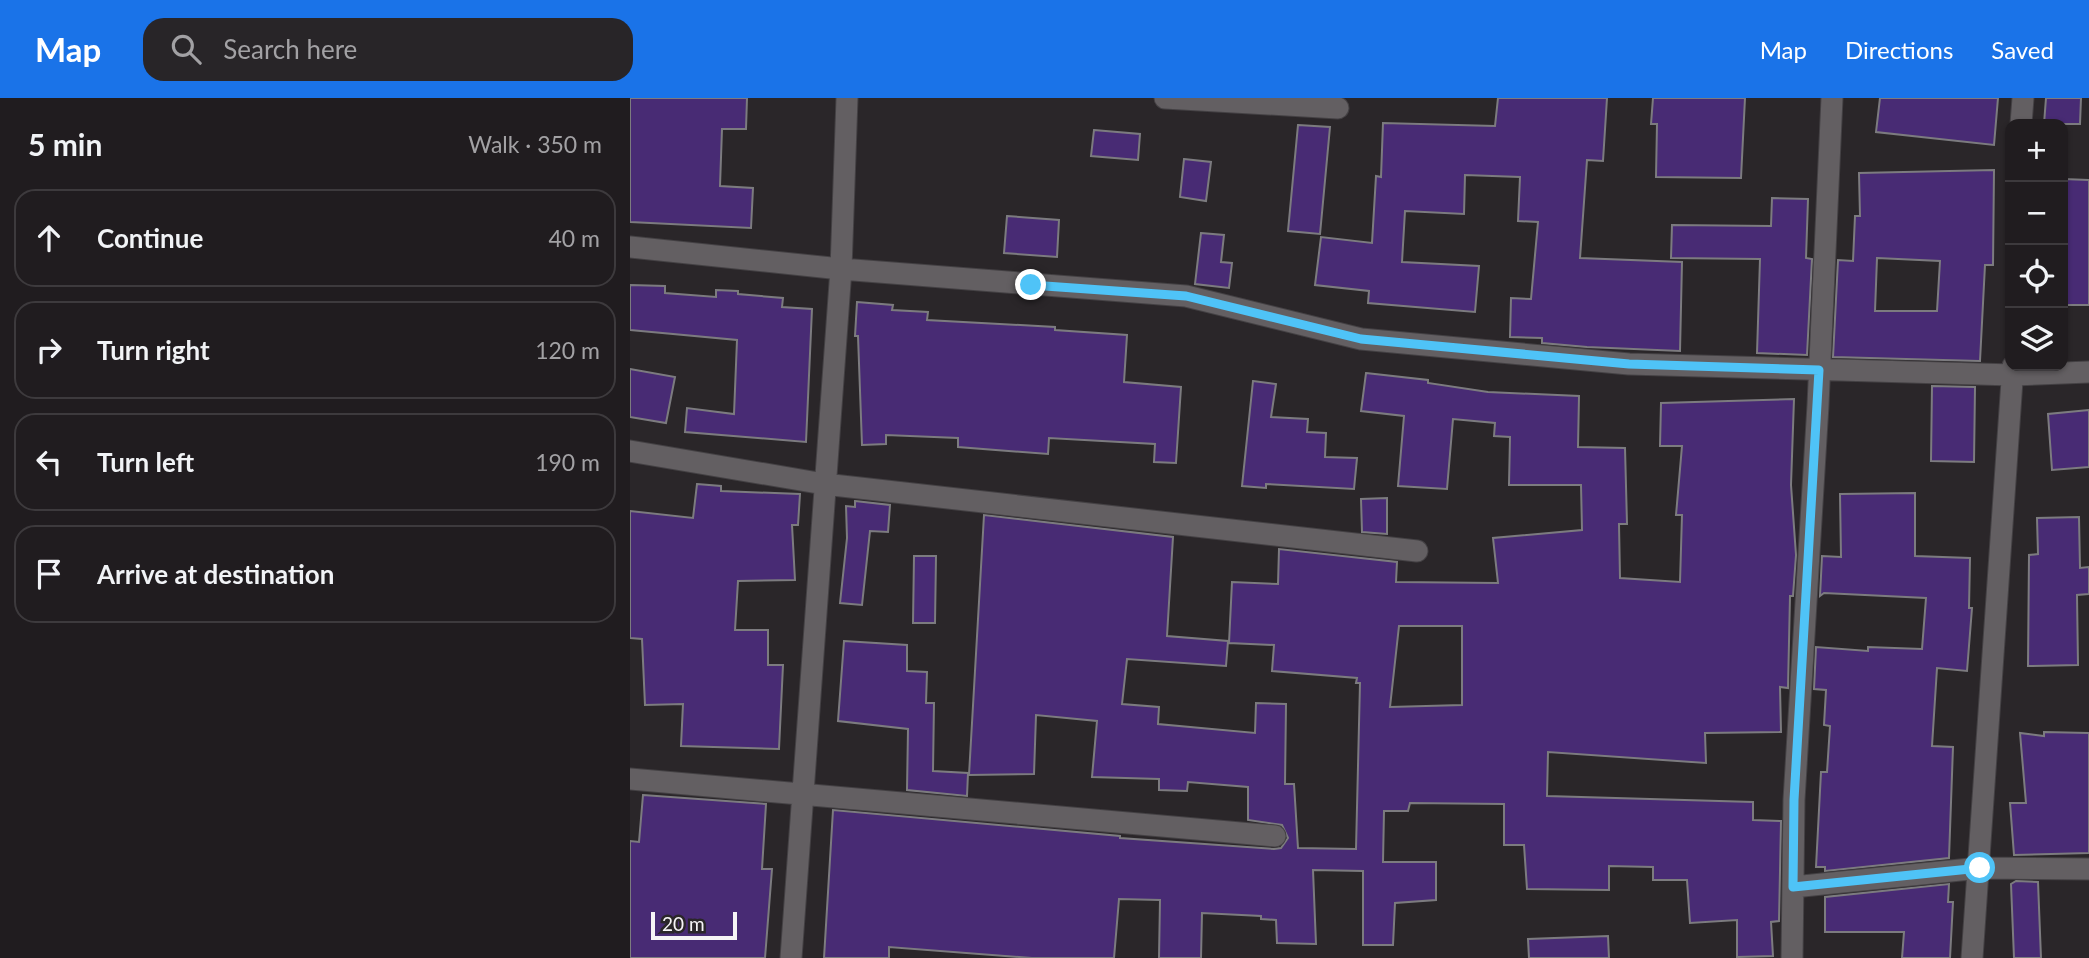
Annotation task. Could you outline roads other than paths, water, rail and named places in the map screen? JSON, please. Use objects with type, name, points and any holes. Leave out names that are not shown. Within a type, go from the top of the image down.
[{"type":"street","points":[[791,958],[841,269],[847,98]]},
{"type":"street","points":[[1165,98],[1338,108]]},
{"type":"street","points":[[1792,958],[1794,800],[1832,98]]},
{"type":"street","points":[[2021,119],[2023,98]]},
{"type":"street","points":[[630,247],[841,269],[1186,296],[1374,340],[1629,364],[1819,370],[2005,370]]},
{"type":"street","points":[[1972,958],[2013,371]]},
{"type":"street","points":[[2051,371],[2089,372]]},
{"type":"street","points":[[630,452],[824,484],[1417,551]]},
{"type":"street","points":[[630,779],[1275,836]]},
{"type":"street","points":[[1793,887],[1980,868],[2089,869]]}]
